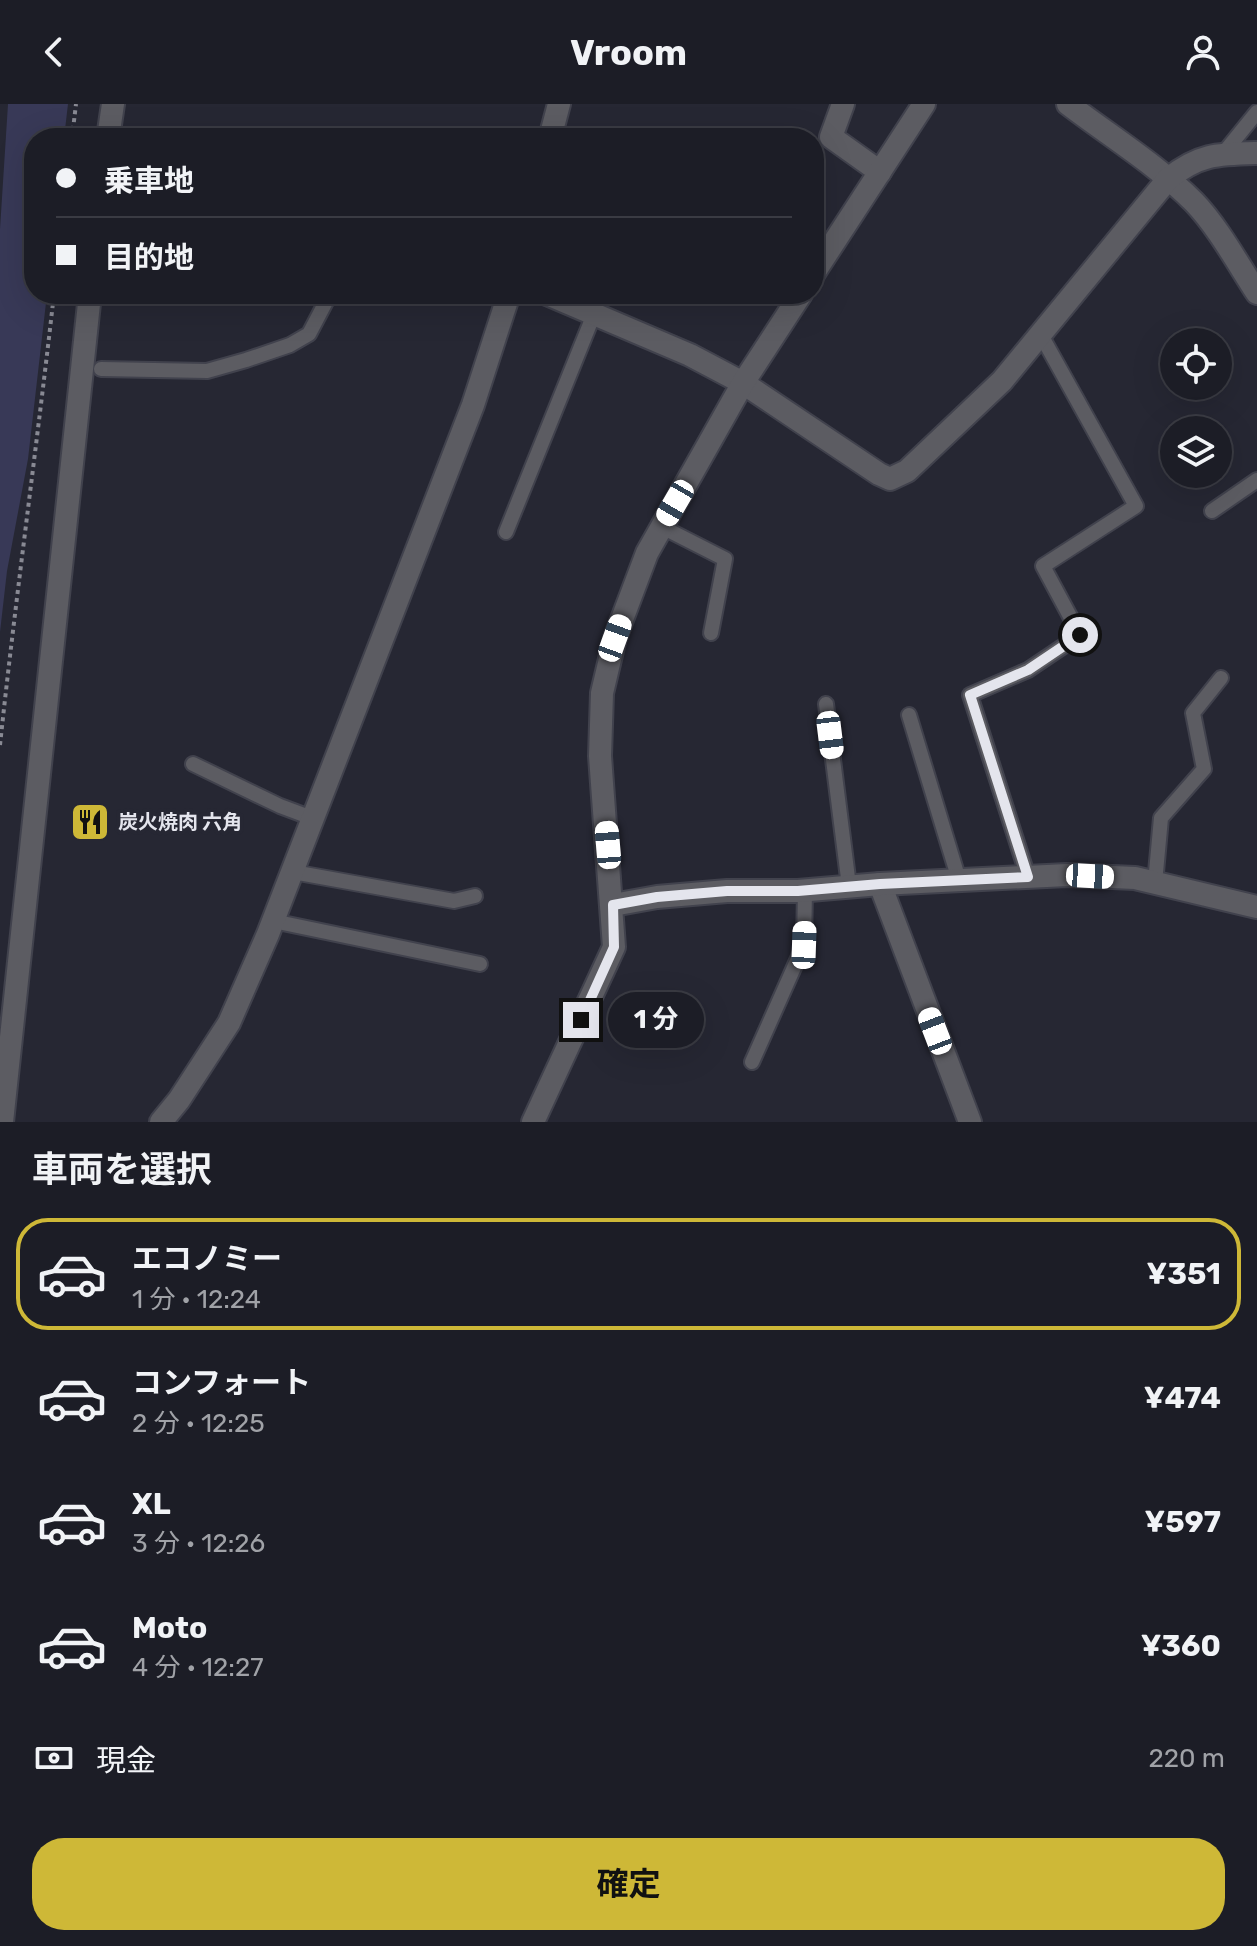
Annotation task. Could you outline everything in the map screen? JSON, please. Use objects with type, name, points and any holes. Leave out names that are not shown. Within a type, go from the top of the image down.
[{"type":"street","points":[[109,128],[113,104]]},
{"type":"street","points":[[553,128],[559,104]]},
{"type":"street","points":[[843,104],[831,137],[880,172]]},
{"type":"street","points":[[824,258],[924,104]]},
{"type":"street","points":[[1068,104],[1168,179],[1196,204],[1257,293]]},
{"type":"street","points":[[570,304],[690,355],[743,383],[890,479],[907,471],[1002,381],[1168,179],[1200,158],[1257,153]]},
{"type":"street","points":[[2,1122],[89,304]]},
{"type":"street","points":[[161,1122],[229,1023],[273,921],[473,405],[506,304]]},
{"type":"street","points":[[533,1122],[614,947],[600,756],[602,693],[615,638],[647,553],[743,383],[794,304]]},
{"type":"street","points":[[613,905],[657,897],[727,891],[805,890],[1067,875],[1135,878],[1257,907]]},
{"type":"street","points":[[880,884],[970,1122]]},
{"type":"lane","points":[[1223,154],[1257,112]]},
{"type":"lane","points":[[101,369],[207,371],[246,360],[290,345],[309,334],[325,304]]},
{"type":"lane","points":[[506,532],[594,314]]},
{"type":"lane","points":[[1028,877],[970,695],[1028,670],[1080,635],[1043,566],[1136,506],[1041,335]]},
{"type":"lane","points":[[1212,511],[1257,480]]},
{"type":"lane","points":[[662,527],[725,559],[711,633]]},
{"type":"lane","points":[[1155,883],[1161,818],[1204,769],[1193,713],[1221,678]]},
{"type":"lane","points":[[826,704],[849,886]]},
{"type":"lane","points":[[909,715],[959,880]]},
{"type":"lane","points":[[193,764],[312,818]]},
{"type":"lane","points":[[293,872],[454,901],[475,896]]},
{"type":"lane","points":[[752,1062],[804,945],[805,890]]},
{"type":"lane","points":[[273,921],[480,964]]},
{"type":"path","points":[[73,128],[76,104]]},
{"type":"path","points":[[0,745],[53,304]]},
{"type":"shaded area","points":[[8,104],[68,104],[65,128],[24,128],[24,304],[46,304],[28,459],[7,571],[0,632],[0,229]]},
{"type":"place","name":"炭火焼肉 六角","points":[[90,822]]},
{"type":"route","points":[[581,1020],[614,947],[613,905],[657,897],[727,891],[798,891],[1028,877],[970,695],[1028,670],[1080,635]]}]
